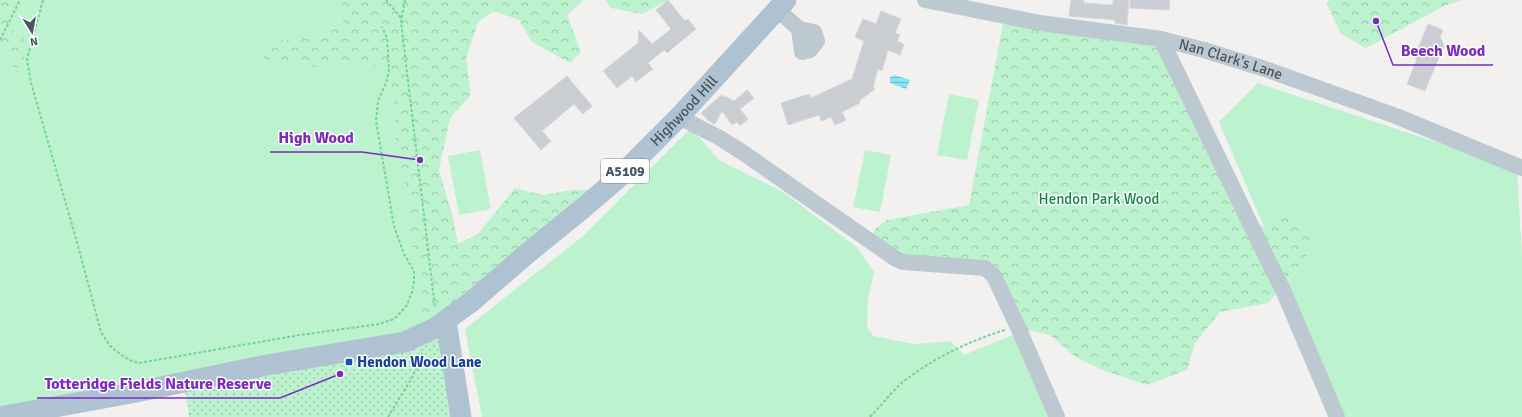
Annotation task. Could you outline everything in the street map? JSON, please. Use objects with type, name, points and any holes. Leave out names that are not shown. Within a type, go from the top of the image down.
[{"type":"main road","name":"Highwood Hill","points":[[440,325],[471,302],[617,179],[679,117],[782,4]]},
{"type":"main road","name":"A5109","points":[[0,417],[55,410],[267,365],[405,342],[440,325]]},
{"type":"main road","points":[[440,325],[461,417]]},
{"type":"street","name":"Nan Clark's Lane","points":[[925,0],[1040,23],[1161,39],[1204,50],[1262,68],[1396,116],[1522,168]]},
{"type":"street","points":[[782,4],[799,29]]},
{"type":"street","points":[[1161,39],[1283,290],[1337,417]]},
{"type":"street","points":[[679,117],[720,138],[737,149],[896,259],[903,262],[985,268],[994,276],[1057,417]]},
{"type":"path","points":[[0,40],[20,0]]},
{"type":"path","points":[[43,0],[27,59],[31,83],[77,242],[101,332],[110,346],[124,357],[132,361],[139,362],[300,334],[379,324],[394,319],[407,305],[414,282],[414,271],[404,254],[394,226],[376,121],[378,101],[386,83],[389,70],[387,38],[382,27]]},
{"type":"path","points":[[386,0],[401,18]]},
{"type":"path","points":[[388,417],[413,376],[423,352],[440,325],[435,310],[401,18],[405,0]]},
{"type":"path","points":[[870,417],[904,382],[929,364],[978,339],[1017,325]]},
{"type":"green space","points":[[0,0],[405,0],[446,321],[267,365],[0,417]]},
{"type":"green space","points":[[0,0],[12,0],[5,14],[13,31],[26,41],[23,67],[13,67],[11,55],[0,40]]},
{"type":"green space","points":[[334,0],[584,0],[567,15],[581,52],[570,63],[532,42],[519,20],[494,11],[478,22],[466,59],[471,95],[450,118],[439,170],[453,218],[458,244],[478,234],[515,188],[543,195],[572,190],[590,190],[450,313],[423,318],[419,296],[423,276],[412,246],[405,177],[396,150],[394,92],[384,68],[352,62],[311,67],[264,59],[260,47],[269,41],[303,39],[325,31],[345,27]]},
{"type":"green space","points":[[605,0],[668,0],[642,14],[611,8]]},
{"type":"green space","points":[[1329,0],[1462,0],[1442,7],[1366,48],[1341,34],[1327,4]]},
{"type":"green space","name":"Hendon Park Wood","points":[[1005,13],[1161,39],[1247,218],[1264,227],[1290,210],[1317,240],[1298,268],[1268,303],[1220,312],[1195,343],[1187,370],[1147,385],[1102,370],[1074,356],[1050,335],[1019,328],[1001,278],[901,254],[870,239],[875,229],[887,220],[969,205]]},
{"type":"green space","points":[[1258,83],[1517,169],[1522,257],[1522,417],[1344,417],[1285,284],[1298,268],[1317,239],[1264,227],[1219,122]]},
{"type":"green space","points":[[949,94],[979,100],[967,160],[937,155]]},
{"type":"green space","points":[[691,128],[719,160],[783,192],[857,247],[874,272],[868,299],[867,326],[873,336],[914,344],[950,341],[964,355],[1015,334],[1052,417],[482,417],[465,329],[583,236]]},
{"type":"green space","points":[[480,150],[491,209],[459,215],[448,156]]},
{"type":"green space","points":[[865,150],[891,155],[880,212],[853,207]]},
{"type":"green space","points":[[446,321],[461,417],[189,417],[184,383],[267,365]]},
{"type":"water","points":[[894,75],[910,80],[906,89],[890,83],[890,77]]},
{"type":"building","points":[[668,0],[685,21],[688,19],[696,29],[667,53],[664,50],[648,63],[653,69],[636,82],[632,76],[617,88],[603,71],[638,43],[639,30],[652,44],[671,29],[656,10]]},
{"type":"building","points":[[1071,0],[1084,0],[1084,3],[1113,5],[1113,0],[1129,0],[1127,25],[1115,23],[1115,20],[1069,16]]},
{"type":"building","points":[[1130,0],[1170,0],[1169,10],[1130,8]]},
{"type":"building","points":[[881,11],[901,19],[895,33],[900,35],[897,41],[904,44],[900,55],[888,50],[882,71],[878,69],[873,87],[875,89],[859,101],[860,103],[842,112],[846,120],[835,125],[831,117],[821,121],[819,115],[788,125],[781,103],[809,94],[811,98],[852,79],[864,41],[855,37],[863,19],[876,24]]},
{"type":"building","points":[[1428,24],[1443,30],[1440,37],[1444,45],[1425,91],[1407,84],[1417,59],[1414,58]]},
{"type":"building","points":[[567,76],[592,106],[583,114],[574,104],[542,131],[551,141],[541,150],[514,118]]},
{"type":"building","points":[[747,90],[754,98],[740,109],[748,119],[740,126],[737,122],[732,125],[722,111],[715,124],[710,122],[701,113],[721,95],[722,97],[725,96],[734,101]]},
{"type":"place","name":"Beech Wood","points":[[1376,21]]},
{"type":"place","name":"High Wood","points":[[420,160]]},
{"type":"place","name":"Hendon Wood Lane","points":[[349,362]]},
{"type":"place","name":"Totteridge Fields Nature Reserve","points":[[340,374]]}]
